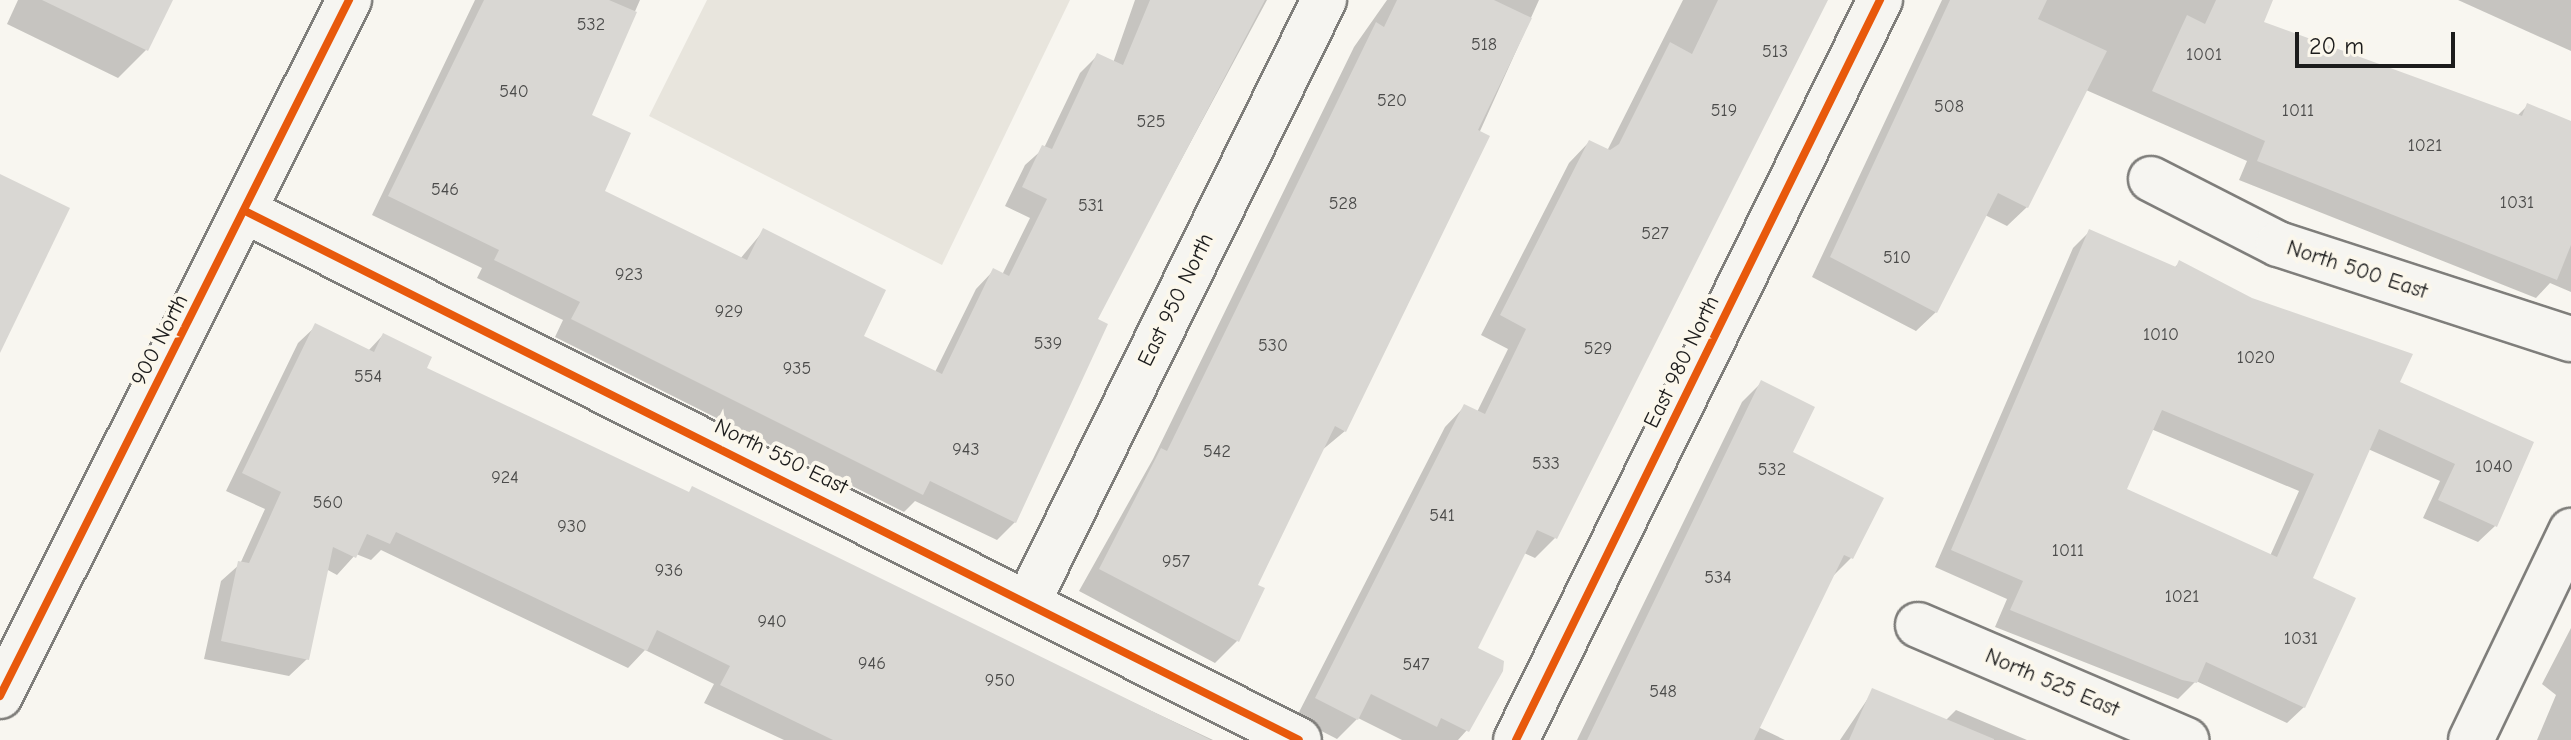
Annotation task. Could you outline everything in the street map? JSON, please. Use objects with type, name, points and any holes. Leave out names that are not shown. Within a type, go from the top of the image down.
[{"type":"street","name":"900 North","points":[[0,696],[349,0]]},
{"type":"street","name":"East 950 North","points":[[1029,600],[1324,0]]},
{"type":"street","name":"East 980 North","points":[[1516,740],[1880,0]]},
{"type":"street","name":"North 500 East","points":[[2151,179],[2278,244],[2571,339]]},
{"type":"street","name":"North 550 East","points":[[245,211],[1029,600],[1299,740]]},
{"type":"street","points":[[2471,740],[2571,531]]},
{"type":"street","name":"North 525 East","points":[[1918,625],[2186,740]]},
{"type":"shaded area","points":[[707,0],[1070,0],[942,265],[649,116]]},
{"type":"building","points":[[42,0],[173,0],[148,51]]},
{"type":"building","points":[[484,0],[609,0],[637,12],[592,115],[631,133],[605,191],[747,260],[763,228],[886,290],[864,336],[942,374],[993,268],[1009,276],[1047,199],[1022,187],[1042,145],[1052,149],[1097,53],[1123,65],[1150,0],[1265,0],[1098,319],[1108,324],[1016,523],[930,481],[923,495],[571,319],[580,302],[494,260],[499,250],[388,196]]},
{"type":"building","points":[[1397,0],[1494,0],[1532,18],[1478,130],[1490,136],[1346,432],[1335,426],[1258,585],[1265,588],[1239,642],[1099,569],[1161,448],[1167,451],[1376,22],[1384,27]]},
{"type":"building","points":[[1718,0],[1828,0],[1557,539],[1537,530],[1478,648],[1504,661],[1503,671],[1469,732],[1441,718],[1437,727],[1371,694],[1358,720],[1315,698],[1464,404],[1485,414],[1526,329],[1500,315],[1589,140],[1610,150],[1619,144],[1670,42],[1692,54]]},
{"type":"building","points":[[1950,0],[2047,0],[2038,19],[2107,51],[2028,208],[1998,193],[1937,313],[1830,257]]},
{"type":"building","points":[[2216,0],[2273,0],[2264,22],[2522,116],[2527,103],[2571,121],[2571,245],[2557,280],[2257,161],[2265,141],[2152,91],[2187,15],[2205,24]]},
{"type":"building","points":[[0,174],[70,208],[0,353]]},
{"type":"building","points":[[2089,229],[2176,267],[2179,260],[2252,298],[2413,354],[2400,382],[2534,442],[2497,527],[2438,500],[2455,464],[2379,429],[2313,578],[2356,598],[2305,708],[2206,662],[2197,683],[2182,680],[2010,610],[2023,581],[1951,550]],"holes":[[[2162,410],[2314,474],[2277,557],[2127,489]]]},
{"type":"building","points":[[315,323],[374,352],[383,333],[432,357],[427,368],[689,492],[692,486],[1211,740],[833,740],[720,685],[730,666],[657,630],[647,651],[396,532],[390,544],[367,534],[356,558],[333,547],[309,660],[221,641],[238,561],[249,563],[281,492],[242,473]]},
{"type":"building","points":[[1761,380],[1815,407],[1793,452],[1884,498],[1853,559],[1844,555],[1754,740],[1587,740]]},
{"type":"building","points":[[1872,688],[1994,739],[1994,740],[1849,740]]},
{"type":"cycle path","points":[[0,696],[349,0]]},
{"type":"cycle path","points":[[1516,740],[1880,0]]},
{"type":"cycle path","points":[[245,211],[1299,740]]}]
